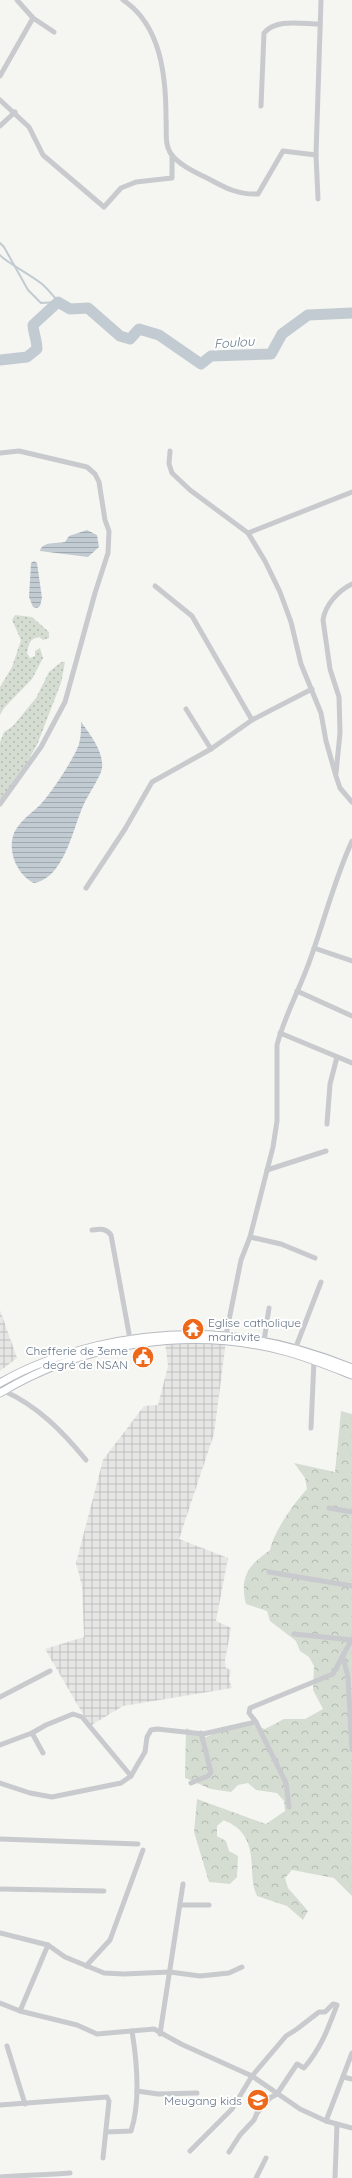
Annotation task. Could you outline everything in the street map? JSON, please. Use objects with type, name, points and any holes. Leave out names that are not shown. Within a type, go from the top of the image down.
[{"type":"main road","points":[[0,1383],[55,1358],[130,1338],[173,1335],[226,1335],[264,1340],[352,1368]]},
{"type":"main road","points":[[2,1392],[57,1364],[85,1355],[131,1345],[180,1341],[226,1341],[294,1350],[314,1360],[352,1375]]},
{"type":"street","points":[[16,0],[33,18],[54,32]]},
{"type":"street","points":[[0,100],[15,112],[29,127],[43,155],[104,206],[121,188],[136,182],[172,178],[172,155],[166,140],[165,88],[156,43],[142,18],[122,0]]},
{"type":"street","points":[[318,199],[316,155],[321,0]]},
{"type":"street","points":[[0,76],[33,18]]},
{"type":"street","points":[[261,106],[264,33],[269,26],[278,24],[320,24]]},
{"type":"street","points":[[0,126],[15,112]]},
{"type":"street","points":[[172,155],[196,172],[211,180],[241,194],[251,195],[258,194],[283,150],[316,155]]},
{"type":"street","points":[[170,451],[169,464],[172,473],[190,490],[248,533],[262,555],[280,592],[291,622],[301,664],[321,713],[326,741],[340,788],[352,802]]},
{"type":"street","points":[[0,452],[19,452],[87,467],[95,474],[99,482],[110,543],[65,702],[41,747],[0,804]]},
{"type":"street","points":[[248,533],[352,492]]},
{"type":"street","points":[[336,776],[340,733],[339,697],[330,669],[327,638],[322,620],[328,605],[341,591],[352,584]]},
{"type":"street","points":[[155,586],[192,616],[252,720]]},
{"type":"street","points":[[86,888],[125,829],[152,782],[211,749],[252,720],[312,689]]},
{"type":"street","points":[[186,709],[211,749]]},
{"type":"street","points":[[226,1335],[241,1260],[250,1237],[274,1147],[277,1121],[277,1045],[280,1033],[314,948],[333,886],[352,841]]},
{"type":"street","points":[[314,948],[352,961]]},
{"type":"street","points":[[297,991],[352,1016]]},
{"type":"street","points":[[280,1033],[352,1063]]},
{"type":"street","points":[[327,1124],[330,1084],[337,1057]]},
{"type":"street","points":[[267,1170],[326,1151]]},
{"type":"street","points":[[92,1230],[103,1229],[108,1231],[111,1235],[130,1338]]},
{"type":"street","points":[[250,1237],[281,1244],[315,1258]]},
{"type":"street","points":[[294,1350],[321,1282]]},
{"type":"street","points":[[264,1340],[269,1308]]},
{"type":"street","points":[[311,1428],[314,1360]]},
{"type":"street","points":[[2,1392],[23,1400],[45,1417],[68,1439],[86,1460]]},
{"type":"street","points":[[329,1508],[352,1512]]},
{"type":"street","points":[[269,1572],[352,1586]]},
{"type":"street","points":[[289,1807],[286,1783],[256,1722],[249,1713],[250,1708],[285,1693],[330,1677],[337,1669],[352,1640],[294,1634]]},
{"type":"street","points":[[343,1657],[348,1677],[352,1750]]},
{"type":"street","points":[[0,1697],[50,1671]]},
{"type":"street","points":[[0,1745],[32,1733],[46,1724],[73,1714],[82,1717],[131,1776]]},
{"type":"street","points":[[0,1783],[30,1793],[52,1797],[121,1783],[131,1776],[145,1752],[147,1737],[151,1730],[157,1729],[201,1734],[256,1722]]},
{"type":"street","points":[[32,1733],[43,1753]]},
{"type":"street","points":[[191,1783],[208,1776],[211,1772],[201,1734]]},
{"type":"street","points":[[0,1838],[138,1844]]},
{"type":"street","points":[[86,1966],[110,1940],[143,1850]]},
{"type":"street","points":[[160,2034],[181,1905],[183,1884]]},
{"type":"street","points":[[0,1889],[104,1891]]},
{"type":"street","points":[[181,1905],[209,1905]]},
{"type":"street","points":[[0,1933],[48,1945],[66,1957],[104,1973],[170,1972],[200,1976],[229,1973],[242,1967]]},
{"type":"street","points":[[20,2011],[48,1945]]},
{"type":"street","points":[[0,2003],[20,2011],[65,2021],[97,2034],[154,2029],[160,2034],[252,2076],[300,2109],[326,2121],[352,2128]]},
{"type":"street","points":[[190,2151],[232,2109],[252,2076],[287,2035],[298,2029],[319,2012],[325,2012],[333,2004],[337,2005],[322,2045],[304,2068],[297,2064],[277,2094],[270,2098],[257,2113],[254,2120],[229,2152]]},
{"type":"street","points":[[106,2132],[131,2131],[134,2122],[137,2091],[135,2049],[132,2031]]},
{"type":"street","points":[[7,2046],[25,2104]]},
{"type":"street","points":[[326,2121],[352,2053]]},
{"type":"street","points":[[343,2077],[352,2080]]},
{"type":"street","points":[[137,2091],[158,2094],[197,2093]]},
{"type":"street","points":[[0,2105],[107,2097],[109,2101],[103,2158]]},
{"type":"street","points":[[335,2178],[338,2124]]},
{"type":"street","points":[[256,2178],[266,2158]]},
{"type":"street","points":[[0,2177],[22,2174],[48,2177],[70,2173]]},
{"type":"shaded area","points":[[87,530],[97,535],[99,547],[88,557],[40,551],[41,548],[47,544],[65,542],[69,536]]},
{"type":"shaded area","points":[[34,561],[37,563],[42,598],[40,606],[37,608],[33,607],[29,597],[31,563]]},
{"type":"shaded area","points":[[81,722],[99,750],[102,768],[97,781],[84,804],[72,838],[61,862],[45,879],[34,883],[23,874],[15,862],[12,847],[14,833],[22,821],[44,801],[67,767],[79,744],[81,736]]},
{"type":"shaded area","points":[[0,1310],[17,1358],[0,1371]]},
{"type":"shaded area","points":[[226,1341],[214,1434],[179,1539],[228,1558],[216,1621],[231,1628],[225,1661],[226,1668],[231,1670],[229,1679],[232,1688],[123,1706],[90,1726],[45,1649],[84,1637],[82,1586],[76,1563],[103,1460],[144,1406],[158,1405],[168,1366],[165,1342]]},
{"type":"green space","points":[[15,615],[32,617],[49,632],[49,638],[43,640],[39,637],[30,642],[27,653],[30,658],[35,656],[35,651],[40,648],[43,658],[32,679],[4,708],[0,715],[0,687],[12,667],[21,640],[12,620]]},
{"type":"green space","points":[[61,662],[65,662],[61,683],[37,745],[10,792],[0,804],[0,742],[4,732],[13,726],[36,698],[49,672]]},
{"type":"green space","points":[[341,1411],[352,1414],[352,1896],[334,1878],[292,1870],[285,1878],[288,1888],[308,1911],[303,1920],[287,1906],[257,1896],[254,1889],[251,1856],[247,1840],[234,1825],[224,1820],[217,1826],[217,1836],[226,1841],[229,1851],[238,1856],[237,1877],[230,1884],[209,1882],[194,1832],[197,1799],[266,1824],[285,1811],[284,1801],[277,1793],[256,1790],[248,1783],[238,1785],[231,1792],[211,1789],[185,1778],[186,1728],[206,1737],[244,1722],[265,1729],[284,1719],[305,1719],[323,1709],[313,1690],[314,1666],[309,1657],[300,1651],[296,1641],[270,1621],[267,1611],[246,1604],[244,1586],[245,1579],[251,1566],[270,1550],[272,1542],[285,1518],[307,1489],[305,1478],[294,1463],[335,1472]]},
{"type":"waterway","points":[[0,243],[4,247],[28,290],[41,303],[58,302]]},
{"type":"waterway","points":[[0,255],[42,284],[58,301]]},
{"type":"waterway","name":"Foulou","points":[[0,360],[27,357],[37,349],[33,325],[58,302],[70,309],[88,308],[120,336],[130,339],[139,329],[159,335],[201,364],[211,356],[271,354],[282,334],[308,315],[352,313]]},
{"type":"place","name":"Eglise catholique mariavite","points":[[193,1329]]},
{"type":"place","name":"Chefferie de 3eme degré de NSAN","points":[[143,1357]]},
{"type":"place","name":"Meugang kids","points":[[258,2100]]}]
